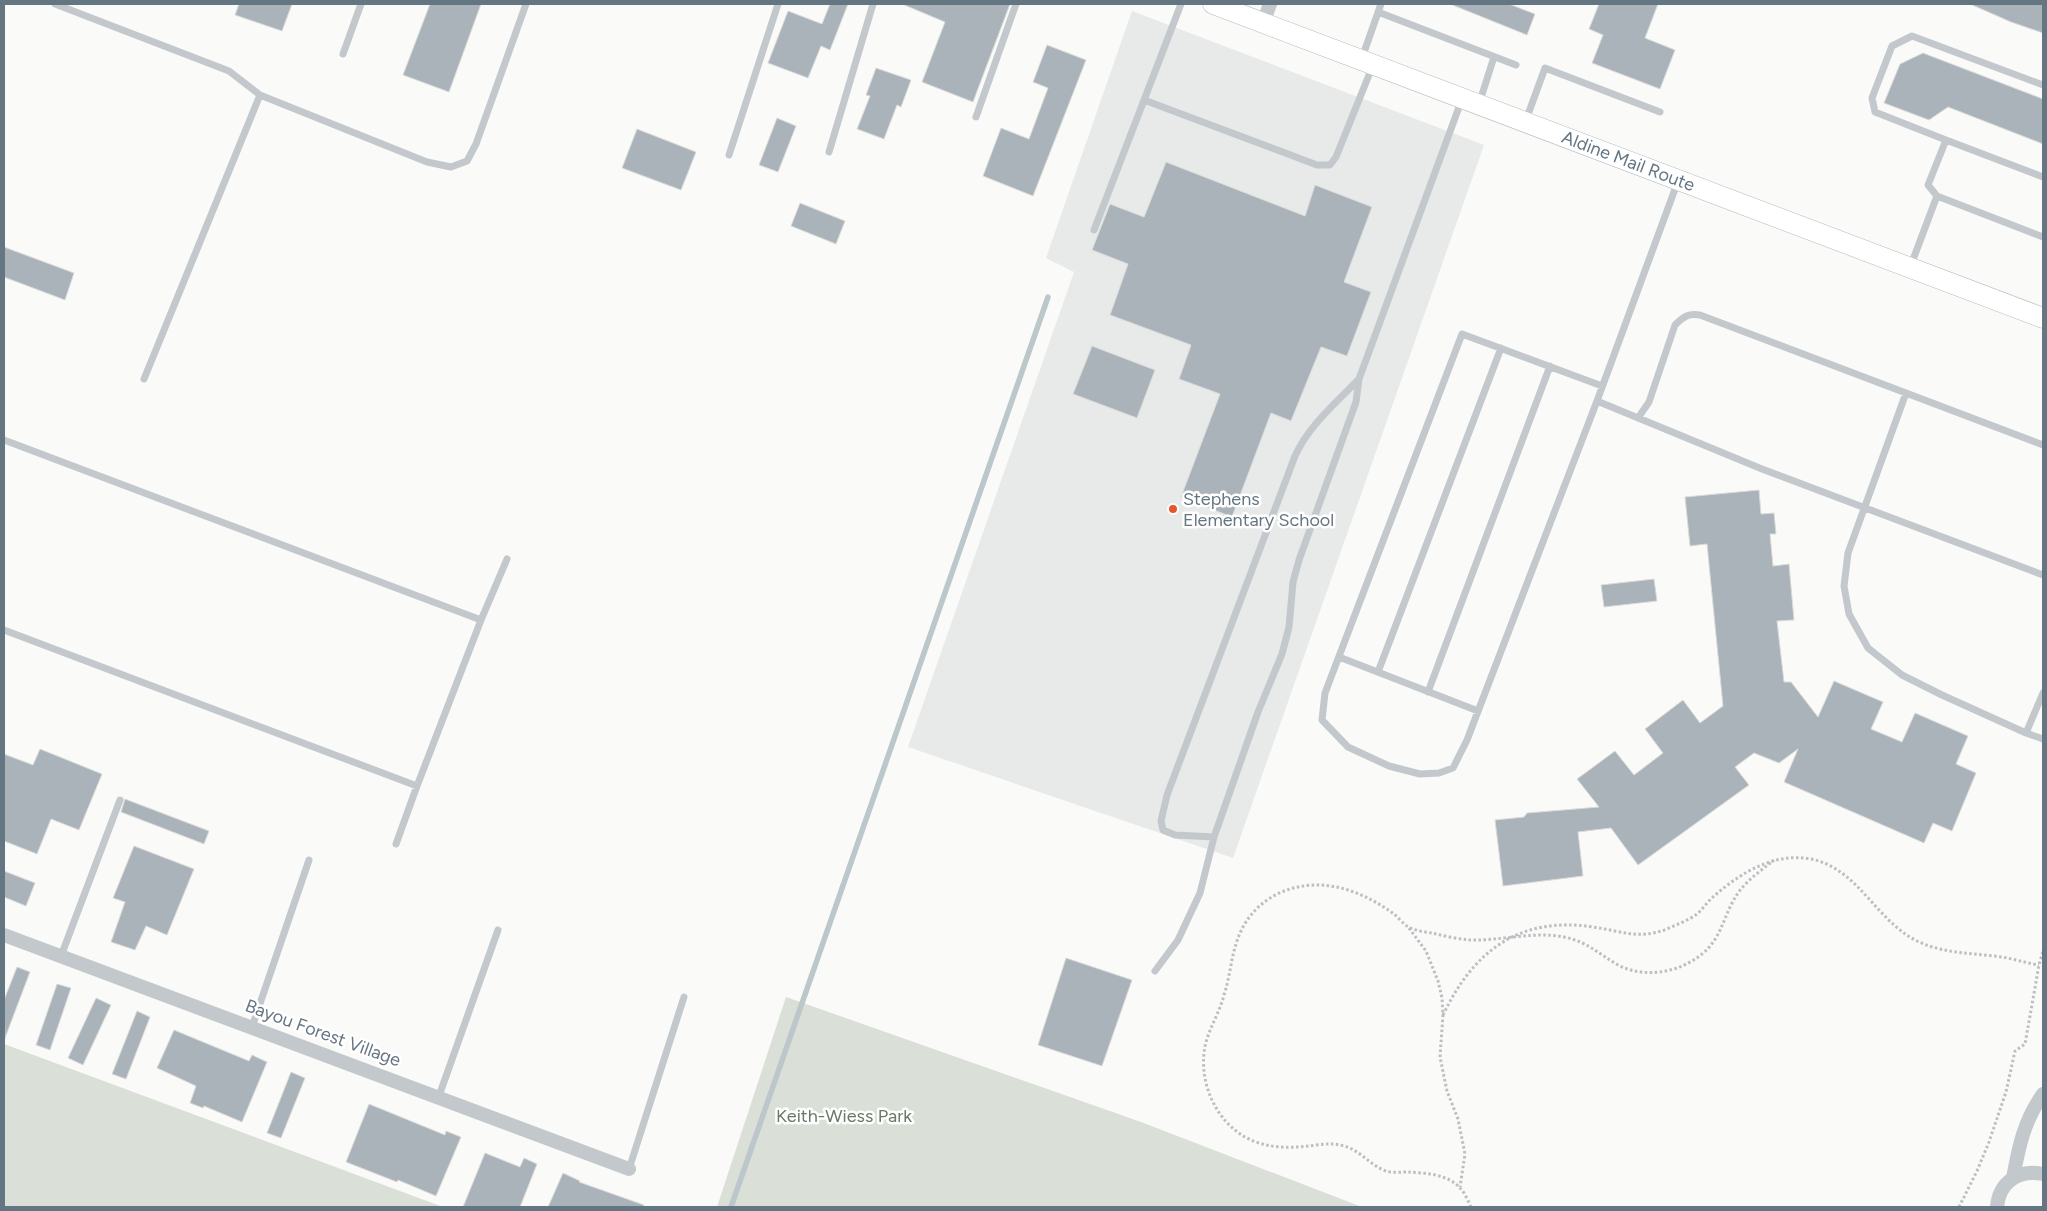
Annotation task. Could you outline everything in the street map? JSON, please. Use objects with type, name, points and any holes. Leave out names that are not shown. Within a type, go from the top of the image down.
[{"type":"main road","name":"Aldine Mail Route","points":[[1213,4],[2043,318]]},
{"type":"street","points":[[1263,23],[1270,4]]},
{"type":"street","name":"Bayou Forest Village","points":[[4,935],[629,1169]]},
{"type":"street","points":[[2013,1178],[2019,1144],[2031,1111],[2043,1094]]},
{"type":"street","points":[[1997,1207],[2001,1190],[2013,1178],[2023,1173],[2034,1172],[2043,1174]]},
{"type":"lane","points":[[55,4],[229,71],[260,95],[427,162],[451,166],[467,161],[476,144],[526,4]]},
{"type":"lane","points":[[343,54],[361,4]]},
{"type":"lane","points":[[729,155],[778,4]]},
{"type":"lane","points":[[829,152],[873,4]]},
{"type":"lane","points":[[976,118],[1016,4]]},
{"type":"lane","points":[[1094,230],[1180,4]]},
{"type":"lane","points":[[1144,100],[1317,165],[1330,165],[1336,157],[1367,63],[1381,4]]},
{"type":"lane","points":[[1378,12],[1516,65]]},
{"type":"lane","points":[[2043,85],[1912,36],[1892,46],[1872,98],[1875,112],[2043,177]]},
{"type":"lane","points":[[1155,971],[1178,940],[1200,893],[1214,837],[1258,712],[1282,654],[1289,628],[1293,582],[1299,560],[1356,402],[1359,379],[1470,102],[1494,57]]},
{"type":"lane","points":[[1525,123],[1545,68],[1660,112]]},
{"type":"lane","points":[[144,379],[260,95]]},
{"type":"lane","points":[[1946,140],[1928,185],[1937,196],[2043,237]]},
{"type":"lane","points":[[1602,386],[1462,334],[1325,693],[1322,720],[1348,747],[1389,766],[1420,774],[1439,773],[1453,768],[1467,740],[1602,386],[1678,180]]},
{"type":"lane","points":[[1910,268],[1937,196]]},
{"type":"lane","points":[[1638,418],[1649,402],[1675,325],[1684,316],[1692,314],[1700,315],[2043,445]]},
{"type":"lane","points":[[1378,672],[1501,348]]},
{"type":"lane","points":[[1428,692],[1550,366]]},
{"type":"lane","points":[[1214,837],[1174,835],[1163,830],[1161,821],[1167,795],[1300,444],[1323,415],[1359,379]]},
{"type":"lane","points":[[1906,393],[1866,508],[1848,553],[1844,586],[1849,614],[1868,648],[1902,676],[2043,739]]},
{"type":"lane","points":[[1596,401],[1762,469],[2043,575]]},
{"type":"lane","points":[[4,440],[481,620]]},
{"type":"lane","points":[[396,844],[506,559]]},
{"type":"lane","points":[[4,630],[417,786]]},
{"type":"lane","points":[[1339,657],[1478,711]]},
{"type":"lane","points":[[2026,732],[2043,693]]},
{"type":"lane","points":[[61,956],[120,800]]},
{"type":"lane","points":[[252,1027],[309,860]]},
{"type":"lane","points":[[438,1096],[498,930]]},
{"type":"lane","points":[[629,1169],[684,997]]},
{"type":"path","points":[[1444,1015],[1451,998],[1472,968],[1508,937],[1534,928],[1569,924],[1595,927],[1629,935],[1648,934],[1666,929],[1697,914],[1710,899],[1740,876],[1774,860],[1787,858],[1806,859],[1826,864],[1838,870],[1860,887],[1889,922],[1902,933],[1932,947],[1947,952],[2001,957],[2039,965]]},
{"type":"path","points":[[1409,928],[1471,940],[1562,936],[1587,944],[1626,968],[1647,973],[1669,970],[1694,960],[1705,952],[1722,929],[1733,901],[1742,888],[1774,860]]},
{"type":"path","points":[[1460,1187],[1465,1154],[1458,1118],[1447,1091],[1440,1057],[1444,1015],[1438,980],[1432,964],[1418,939],[1409,928],[1382,906],[1335,886],[1303,886],[1280,892],[1270,898],[1250,916],[1237,941],[1230,964],[1224,996],[1213,1020],[1206,1044],[1204,1059],[1206,1081],[1213,1102],[1221,1114],[1243,1135],[1256,1142],[1283,1148],[1326,1144],[1351,1148],[1387,1171],[1433,1174],[1460,1187],[1471,1207]]},
{"type":"path","points":[[1959,1207],[1978,1171],[1989,1142],[2006,1092],[2015,1051],[2025,1044],[2043,951]]},
{"type":"shaded area","name":"Stephens Elementary School","points":[[1132,11],[1484,145],[1233,858],[908,747],[1074,272],[1046,258]]},
{"type":"green space","name":"Keith-Wiess Park","points":[[786,997],[1141,1122],[1362,1207],[717,1207]]},
{"type":"green space","points":[[4,1044],[443,1207],[4,1207]]},
{"type":"building","points":[[239,4],[292,4],[282,31],[235,15]]},
{"type":"building","points":[[430,4],[481,4],[449,92],[403,75]]},
{"type":"building","points":[[830,4],[848,4],[830,50],[821,46],[808,78],[768,63],[788,11],[822,24]]},
{"type":"building","points":[[902,4],[1010,4],[973,102],[922,82],[945,22]]},
{"type":"building","points":[[1450,4],[1509,4],[1535,14],[1527,35]]},
{"type":"building","points":[[1599,4],[1658,4],[1645,38],[1675,50],[1660,89],[1592,63],[1603,35],[1589,29]]},
{"type":"building","points":[[1970,4],[2043,4],[2043,33],[2011,22]]},
{"type":"building","points":[[1047,45],[1086,60],[1033,196],[983,176],[1001,128],[1029,139],[1048,88],[1033,82]]},
{"type":"building","points":[[1923,53],[2043,99],[2043,144],[1948,107],[1929,120],[1884,103],[1900,64]]},
{"type":"building","points":[[876,68],[911,80],[901,107],[897,105],[884,139],[857,129],[870,96],[866,95]]},
{"type":"building","points":[[777,118],[796,126],[778,172],[759,165]]},
{"type":"building","points":[[637,129],[696,152],[681,190],[622,168]]},
{"type":"building","points":[[1166,162],[1305,216],[1315,185],[1372,207],[1344,282],[1371,292],[1347,356],[1321,347],[1291,421],[1271,413],[1232,517],[1181,497],[1220,394],[1179,379],[1191,345],[1110,315],[1128,264],[1092,250],[1110,204],[1144,217]]},
{"type":"building","points":[[800,203],[845,221],[836,244],[791,226]]},
{"type":"building","points":[[4,247],[74,273],[65,300],[4,277]]},
{"type":"building","points":[[1092,346],[1155,370],[1137,418],[1073,394]]},
{"type":"building","points":[[1759,490],[1761,514],[1774,513],[1776,534],[1770,534],[1773,566],[1789,564],[1794,620],[1777,621],[1784,682],[1791,682],[1818,717],[1834,681],[1883,702],[1871,729],[1902,742],[1915,713],[1968,736],[1956,764],[1976,773],[1952,831],[1933,823],[1924,843],[1784,782],[1798,749],[1779,763],[1754,753],[1735,767],[1749,785],[1638,865],[1611,828],[1578,832],[1583,876],[1503,886],[1495,820],[1524,817],[1527,813],[1599,807],[1577,779],[1615,751],[1634,775],[1663,753],[1645,729],[1683,700],[1700,723],[1723,706],[1707,544],[1690,546],[1685,497]]},
{"type":"building","points":[[1654,579],[1657,601],[1604,607],[1601,585]]},
{"type":"building","points":[[40,749],[102,774],[79,830],[51,819],[37,854],[4,841],[4,754],[33,765]]},
{"type":"building","points":[[125,799],[209,831],[204,844],[121,812]]},
{"type":"building","points":[[134,846],[194,869],[167,935],[146,926],[135,950],[111,942],[125,902],[113,898]]},
{"type":"building","points":[[4,871],[35,883],[26,906],[4,897]]},
{"type":"building","points":[[1066,958],[1132,980],[1102,1066],[1038,1045]]},
{"type":"building","points":[[17,967],[30,972],[5,1038],[4,1000]]},
{"type":"building","points":[[57,984],[71,988],[50,1050],[36,1045]]},
{"type":"building","points":[[96,998],[111,1005],[83,1065],[68,1058]]},
{"type":"building","points":[[137,1011],[150,1017],[126,1079],[112,1074]]},
{"type":"building","points":[[174,1030],[249,1061],[252,1055],[267,1062],[242,1122],[204,1106],[203,1108],[190,1103],[196,1086],[157,1068]]},
{"type":"building","points":[[291,1072],[305,1078],[281,1138],[267,1133]]},
{"type":"building","points":[[369,1104],[445,1135],[446,1131],[461,1137],[436,1196],[398,1180],[397,1182],[346,1162]]},
{"type":"building","points":[[485,1153],[520,1167],[524,1158],[537,1164],[520,1207],[463,1207]]},
{"type":"building","points":[[563,1173],[579,1182],[644,1205],[643,1207],[548,1207]]},
{"type":"waterway","points":[[731,1207],[1048,297]]},
{"type":"place","name":"Stephens Elementary School","points":[[1173,509]]}]
